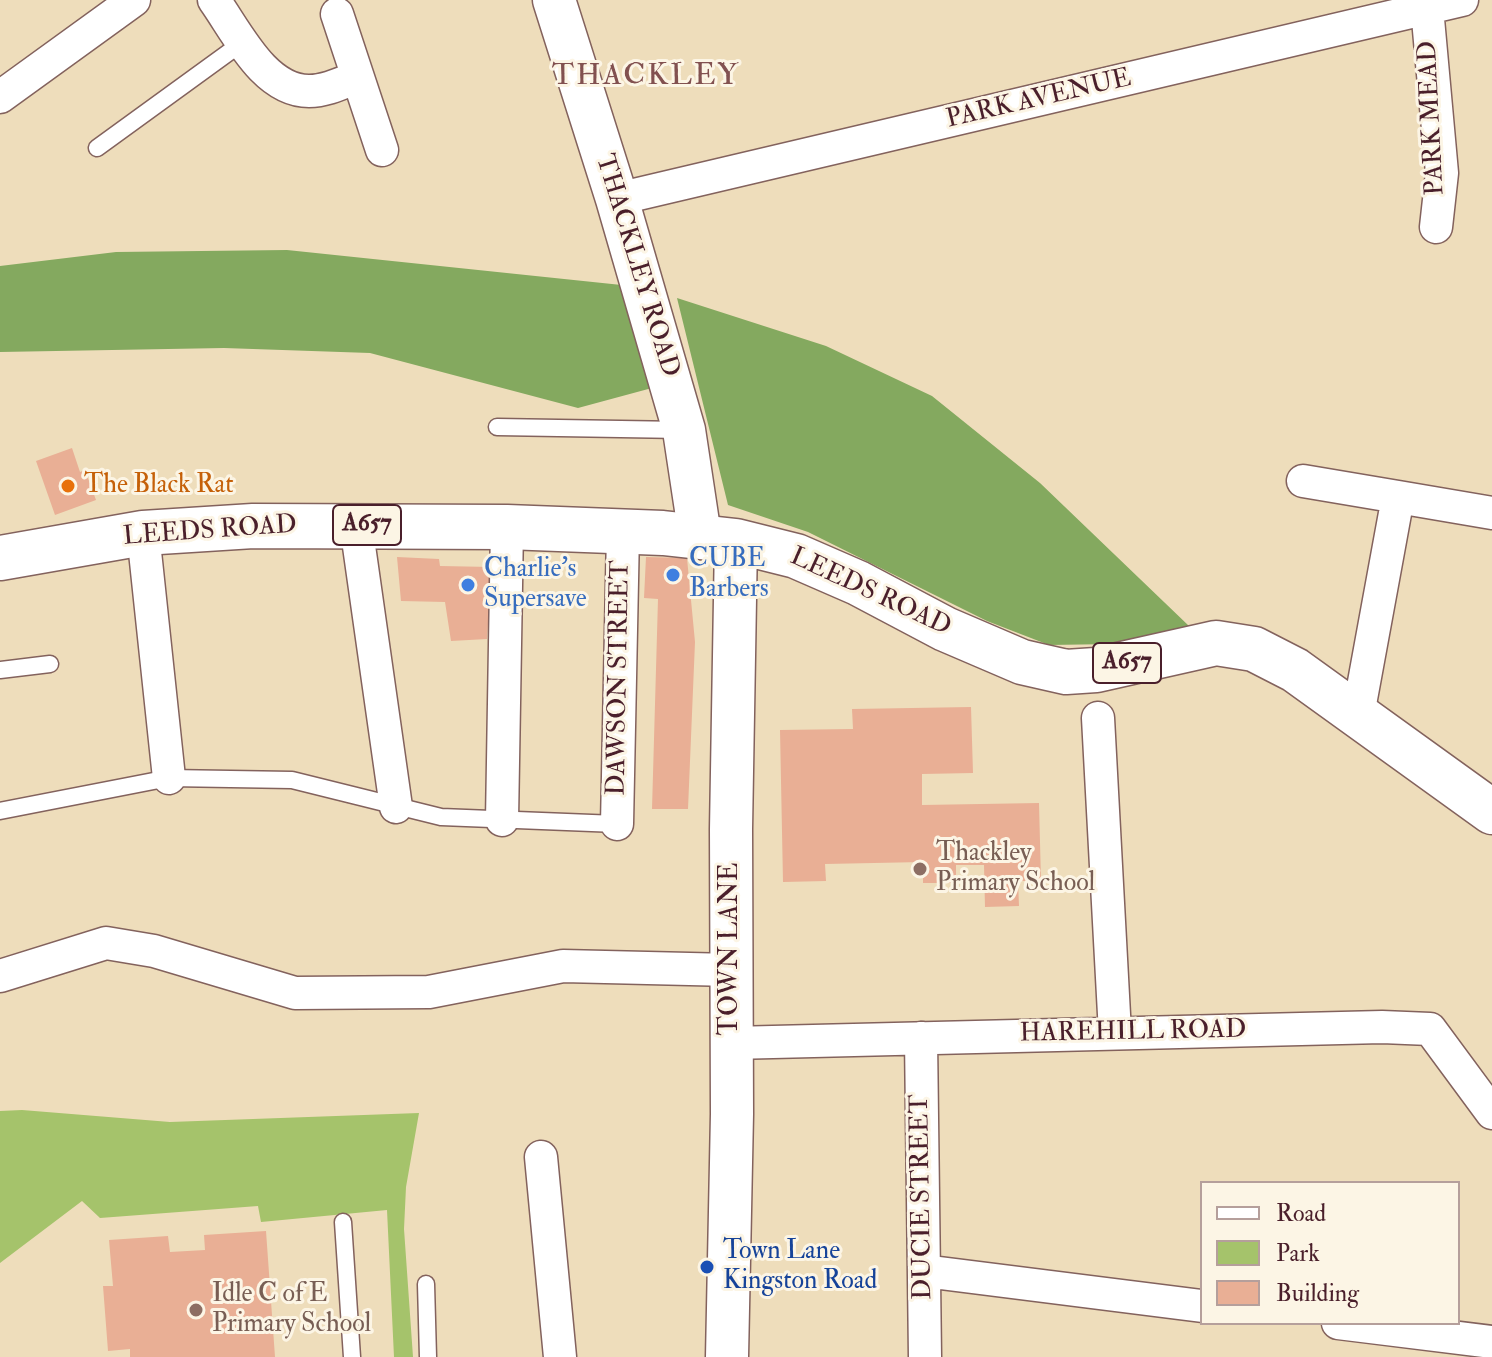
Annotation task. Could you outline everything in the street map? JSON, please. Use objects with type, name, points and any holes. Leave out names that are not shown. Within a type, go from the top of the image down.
[{"type":"main road","name":"LEEDS ROAD","points":[[0,558],[143,533],[253,526],[507,527],[718,538],[796,556],[858,583],[945,629],[1022,662],[1066,672],[1096,670],[1216,643],[1254,649],[1295,670],[1492,812]]},
{"type":"street","points":[[0,97],[134,0]]},
{"type":"street","points":[[214,0],[266,73],[278,83],[291,89],[309,91],[326,89],[357,77]]},
{"type":"street","name":"THACKLEY ROAD","points":[[554,0],[718,538]]},
{"type":"street","name":"PARK AVENUE","points":[[617,199],[1462,0]]},
{"type":"street","name":"PARK MEAD","points":[[1427,8],[1442,173],[1436,227]]},
{"type":"street","points":[[337,14],[382,150]]},
{"type":"street","points":[[1303,481],[1492,513]]},
{"type":"street","points":[[1358,715],[1398,497]]},
{"type":"street","points":[[356,525],[396,807]]},
{"type":"street","points":[[502,820],[507,527]]},
{"type":"street","name":"DAWSON STREET","points":[[617,824],[623,532]]},
{"type":"street","points":[[143,533],[169,778]]},
{"type":"street","name":"TOWN LANE","points":[[718,538],[731,829],[732,1043],[727,1357]]},
{"type":"street","points":[[1098,718],[1115,1033]]},
{"type":"street","points":[[0,976],[106,943],[154,951],[295,993],[429,992],[563,966],[732,970]]},
{"type":"street","name":"HAREHILL ROAD","points":[[732,1043],[1382,1027],[1430,1029],[1492,1113]]},
{"type":"street","name":"DUCIE STREET","points":[[921,1038],[925,1357]]},
{"type":"street","points":[[541,1157],[560,1357]]},
{"type":"street","points":[[924,1271],[1200,1306]]},
{"type":"street","points":[[1354,1325],[1492,1342]]},
{"type":"lane","points":[[97,148],[243,42]]},
{"type":"lane","points":[[497,427],[684,430]]},
{"type":"lane","points":[[0,670],[50,664]]},
{"type":"lane","points":[[0,811],[169,778],[292,780],[441,817],[617,824]]},
{"type":"lane","points":[[343,1222],[352,1357]]},
{"type":"lane","points":[[426,1284],[428,1357]]},
{"type":"green space","points":[[287,250],[631,286],[663,385],[578,408],[370,353],[224,348],[0,352],[0,266],[116,252]]},
{"type":"green space","points":[[677,298],[826,346],[932,396],[1040,483],[1189,626],[1114,644],[1049,645],[987,621],[808,532],[728,505]]},
{"type":"green space","points":[[22,1110],[170,1122],[419,1113],[406,1187],[404,1229],[413,1357],[394,1357],[387,1210],[261,1222],[258,1206],[100,1218],[82,1201],[0,1263],[0,1111]]},
{"type":"building","name":"The Black Rat","points":[[72,448],[80,472],[85,470],[96,500],[55,515],[36,461]]},
{"type":"building","points":[[397,557],[439,559],[440,566],[492,567],[487,639],[451,641],[445,602],[401,601]]},
{"type":"building","points":[[646,557],[687,558],[695,642],[688,809],[652,809],[658,599],[644,598]]},
{"type":"building","points":[[971,707],[973,773],[922,774],[922,805],[1039,803],[1041,881],[1018,881],[1019,906],[985,907],[984,865],[956,865],[956,883],[923,883],[923,862],[825,864],[826,881],[783,882],[780,730],[853,729],[852,709]]},
{"type":"building","points":[[266,1231],[275,1357],[130,1357],[130,1349],[108,1351],[103,1286],[113,1286],[109,1240],[168,1236],[170,1252],[205,1250],[204,1235]]},
{"type":"place","name":"The Black Rat","points":[[68,486]]},
{"type":"place","name":"CUBE Barbers","points":[[673,575]]},
{"type":"place","name":"Charlie's Supersave","points":[[468,585]]},
{"type":"place","name":"Thackley Primary School","points":[[920,869]]},
{"type":"place","name":"Town Lane Kingston Road","points":[[707,1267]]},
{"type":"place","name":"Idle C of E Primary School","points":[[196,1310]]},
{"type":"district","name":"THACKLEY","points":[[646,78]]}]
